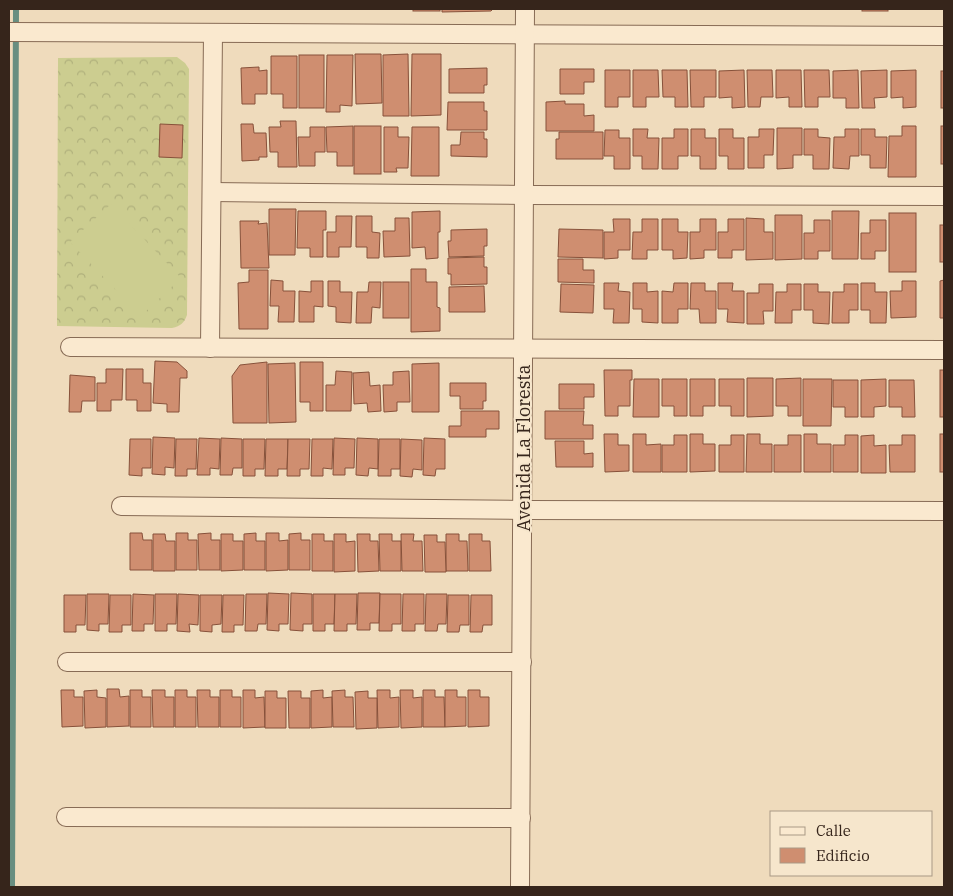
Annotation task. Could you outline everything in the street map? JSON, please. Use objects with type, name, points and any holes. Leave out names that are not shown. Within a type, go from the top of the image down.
[{"type":"street","name":"Avenida La Floresta","points":[[520,887],[525,9]]},
{"type":"street","points":[[9,32],[944,36]]},
{"type":"street","points":[[210,348],[213,33]]},
{"type":"street","points":[[212,192],[944,196]]},
{"type":"street","points":[[70,348],[944,350]]},
{"type":"street","points":[[121,506],[523,510],[944,511]]},
{"type":"street","points":[[67,662],[522,662]]},
{"type":"street","points":[[66,817],[520,818]]},
{"type":"green space","points":[[177,57],[189,69],[186,318],[180,325],[172,328],[57,326],[58,58]]},
{"type":"green space","points":[[111,204],[181,278],[141,316],[70,242]]},
{"type":"building","points":[[413,9],[440,9],[440,11],[413,11]]},
{"type":"building","points":[[442,9],[493,9],[491,11],[442,12]]},
{"type":"building","points":[[862,9],[888,9],[888,11],[862,11]]},
{"type":"building","points":[[355,54],[381,54],[382,103],[356,104]]},
{"type":"building","points":[[408,54],[409,116],[383,116],[383,55]]},
{"type":"building","points":[[412,54],[441,54],[441,115],[411,116]]},
{"type":"building","points":[[299,55],[324,55],[324,108],[299,108]]},
{"type":"building","points":[[327,55],[353,55],[352,106],[340,105],[340,112],[326,112]]},
{"type":"building","points":[[271,56],[297,56],[297,108],[283,108],[283,94],[271,94]]},
{"type":"building","points":[[259,67],[259,71],[267,70],[267,94],[255,94],[255,104],[242,104],[241,68]]},
{"type":"building","points":[[487,68],[487,85],[484,85],[484,93],[449,93],[449,69]]},
{"type":"building","points":[[560,69],[594,69],[594,82],[584,82],[584,94],[560,94]]},
{"type":"building","points":[[605,70],[630,70],[630,97],[618,97],[618,107],[605,107]]},
{"type":"building","points":[[633,70],[658,70],[659,97],[646,97],[646,107],[633,107]]},
{"type":"building","points":[[662,70],[687,70],[688,107],[675,107],[675,97],[663,97]]},
{"type":"building","points":[[690,70],[716,70],[716,97],[704,97],[704,107],[691,107]]},
{"type":"building","points":[[744,70],[745,107],[732,108],[732,97],[719,98],[719,71]]},
{"type":"building","points":[[747,70],[772,70],[773,97],[761,97],[760,107],[748,107]]},
{"type":"building","points":[[776,70],[801,70],[802,107],[789,107],[789,97],[776,98]]},
{"type":"building","points":[[804,70],[829,70],[830,97],[818,97],[818,107],[805,107]]},
{"type":"building","points":[[858,70],[859,108],[846,108],[846,98],[833,98],[833,71]]},
{"type":"building","points":[[887,70],[887,97],[874,98],[875,108],[862,108],[861,71]]},
{"type":"building","points":[[916,70],[916,107],[903,108],[903,97],[891,98],[891,71]]},
{"type":"building","points":[[941,71],[944,71],[944,108],[941,108]]},
{"type":"building","points":[[565,101],[565,104],[584,104],[584,116],[594,115],[594,131],[546,131],[546,102]]},
{"type":"building","points":[[448,102],[484,102],[484,111],[487,111],[487,130],[447,130]]},
{"type":"building","points":[[280,121],[296,121],[297,167],[278,167],[278,152],[270,152],[269,127],[281,127]]},
{"type":"building","points":[[160,124],[183,125],[182,158],[159,157]]},
{"type":"building","points":[[241,124],[253,124],[254,133],[266,133],[267,157],[259,157],[259,160],[242,161]]},
{"type":"building","points":[[353,126],[353,166],[337,166],[337,152],[327,152],[326,127]]},
{"type":"building","points":[[354,126],[381,126],[381,174],[354,174]]},
{"type":"building","points":[[902,126],[916,126],[916,177],[888,177],[889,136],[902,136]]},
{"type":"building","points":[[941,126],[944,126],[944,164],[941,164]]},
{"type":"building","points":[[310,127],[325,127],[325,152],[315,152],[315,166],[299,166],[298,137],[310,137]]},
{"type":"building","points":[[384,127],[398,127],[398,137],[409,137],[408,168],[396,168],[397,172],[384,172]]},
{"type":"building","points":[[412,127],[439,127],[439,176],[411,176]]},
{"type":"building","points":[[777,128],[802,128],[802,155],[793,155],[793,168],[777,169]]},
{"type":"building","points":[[633,129],[648,129],[647,138],[659,138],[658,169],[642,169],[642,156],[633,156]]},
{"type":"building","points":[[674,129],[688,129],[688,156],[678,156],[678,169],[662,169],[662,138],[674,138]]},
{"type":"building","points":[[691,129],[705,129],[705,138],[716,138],[716,169],[700,169],[700,156],[691,156]]},
{"type":"building","points":[[719,129],[733,129],[733,138],[744,138],[744,169],[728,169],[728,156],[719,156]]},
{"type":"building","points":[[759,129],[774,129],[773,155],[764,155],[764,168],[748,168],[748,137],[759,137]]},
{"type":"building","points":[[804,129],[818,129],[818,137],[830,138],[829,169],[813,169],[813,155],[804,155]]},
{"type":"building","points":[[845,129],[859,129],[859,156],[850,156],[849,169],[833,168],[834,137],[845,137]]},
{"type":"building","points":[[861,129],[875,129],[875,137],[887,137],[886,168],[870,168],[870,155],[861,155]]},
{"type":"building","points":[[605,130],[619,130],[619,138],[630,138],[630,169],[614,169],[614,156],[604,156]]},
{"type":"building","points":[[461,132],[484,132],[484,139],[487,139],[487,157],[451,156],[451,145],[460,145]]},
{"type":"building","points":[[559,132],[603,132],[603,159],[556,159],[556,139],[559,139]]},
{"type":"building","points":[[269,209],[296,209],[295,255],[269,255]]},
{"type":"building","points":[[298,211],[326,211],[326,230],[323,230],[323,257],[310,257],[310,248],[297,248]]},
{"type":"building","points":[[440,211],[438,258],[426,259],[425,247],[412,248],[412,212]]},
{"type":"building","points":[[832,211],[859,211],[858,259],[832,259]]},
{"type":"building","points":[[889,213],[916,213],[916,272],[889,272]]},
{"type":"building","points":[[775,215],[802,215],[802,259],[775,260]]},
{"type":"building","points":[[336,216],[352,216],[351,247],[339,247],[339,257],[327,257],[327,232],[336,232]]},
{"type":"building","points":[[356,216],[372,216],[372,232],[380,233],[379,258],[367,258],[367,247],[356,247]]},
{"type":"building","points":[[395,218],[409,218],[410,256],[384,257],[383,231],[395,231]]},
{"type":"building","points":[[746,218],[764,219],[764,232],[773,232],[773,259],[746,260]]},
{"type":"building","points":[[613,219],[630,219],[630,250],[618,250],[618,258],[604,259],[604,232],[614,232]]},
{"type":"building","points":[[642,219],[658,219],[658,250],[647,250],[647,259],[632,259],[633,232],[642,232]]},
{"type":"building","points":[[662,219],[678,219],[678,232],[688,232],[687,258],[673,259],[673,250],[662,250]]},
{"type":"building","points":[[700,219],[716,219],[716,250],[704,250],[704,258],[690,259],[690,232],[700,232]]},
{"type":"building","points":[[728,219],[744,219],[744,250],[732,250],[732,258],[718,258],[718,232],[728,232]]},
{"type":"building","points":[[814,220],[830,220],[830,251],[818,251],[818,259],[804,259],[804,233],[814,233]]},
{"type":"building","points":[[870,220],[886,220],[886,251],[875,251],[875,259],[861,259],[861,233],[870,233]]},
{"type":"building","points":[[240,221],[259,221],[258,224],[267,223],[269,268],[241,268]]},
{"type":"building","points":[[940,225],[944,225],[944,262],[940,262]]},
{"type":"building","points":[[487,229],[487,246],[484,246],[484,256],[449,257],[448,241],[451,241],[451,230]]},
{"type":"building","points":[[559,229],[603,230],[603,258],[558,257]]},
{"type":"building","points":[[484,257],[484,267],[487,267],[487,284],[451,285],[451,274],[448,274],[448,258]]},
{"type":"building","points":[[558,259],[583,259],[583,270],[594,270],[594,283],[558,282]]},
{"type":"building","points":[[411,269],[426,269],[426,282],[437,282],[437,307],[440,308],[440,331],[411,332]]},
{"type":"building","points":[[249,270],[268,270],[268,329],[239,329],[238,283],[249,282]]},
{"type":"building","points":[[271,280],[283,281],[283,291],[295,291],[294,322],[278,322],[279,306],[270,306]]},
{"type":"building","points":[[944,280],[944,318],[940,318],[940,281]]},
{"type":"building","points":[[311,281],[323,281],[323,307],[314,306],[314,322],[299,322],[299,291],[311,292]]},
{"type":"building","points":[[328,281],[340,281],[340,292],[352,292],[351,323],[336,322],[336,307],[328,306]]},
{"type":"building","points":[[902,281],[916,281],[916,317],[891,318],[890,291],[902,291]]},
{"type":"building","points":[[369,282],[381,282],[380,308],[372,307],[371,323],[356,323],[357,292],[368,292]]},
{"type":"building","points":[[383,282],[409,282],[409,318],[383,318]]},
{"type":"building","points":[[604,283],[619,283],[618,291],[630,292],[629,323],[613,323],[614,309],[604,309]]},
{"type":"building","points":[[633,283],[647,283],[647,292],[658,291],[658,323],[642,322],[642,309],[633,309]]},
{"type":"building","points":[[674,283],[688,283],[688,309],[678,309],[678,323],[662,323],[662,291],[673,292]]},
{"type":"building","points":[[691,283],[705,283],[705,291],[716,291],[716,323],[700,323],[699,309],[690,309]]},
{"type":"building","points":[[718,283],[733,283],[732,291],[744,291],[744,323],[727,322],[728,309],[718,309]]},
{"type":"building","points":[[861,283],[875,283],[875,292],[887,292],[886,323],[870,323],[870,310],[861,310]]},
{"type":"building","points":[[561,284],[594,285],[593,313],[560,312]]},
{"type":"building","points":[[759,284],[773,284],[773,311],[763,311],[764,324],[747,324],[747,293],[759,293]]},
{"type":"building","points":[[787,284],[801,284],[801,310],[792,310],[792,323],[775,323],[776,292],[787,292]]},
{"type":"building","points":[[804,284],[818,284],[818,292],[830,292],[829,324],[813,323],[813,310],[804,310]]},
{"type":"building","points":[[844,284],[858,284],[858,310],[849,310],[849,323],[832,323],[833,292],[844,292]]},
{"type":"building","points":[[484,286],[485,312],[449,312],[449,287]]},
{"type":"building","points":[[155,361],[177,362],[187,371],[187,378],[180,378],[179,412],[167,412],[167,404],[153,403]]},
{"type":"building","points":[[267,362],[267,423],[233,423],[232,376],[240,365]]},
{"type":"building","points":[[300,362],[323,362],[323,411],[310,411],[310,402],[300,402]]},
{"type":"building","points":[[295,363],[296,422],[269,423],[268,364]]},
{"type":"building","points":[[439,363],[439,412],[412,412],[412,364]]},
{"type":"building","points":[[106,369],[123,369],[122,400],[111,400],[111,411],[97,411],[97,383],[106,383]]},
{"type":"building","points":[[126,369],[143,369],[143,383],[151,383],[151,411],[137,411],[137,400],[126,400]]},
{"type":"building","points":[[604,370],[632,370],[630,406],[618,406],[618,416],[605,416]]},
{"type":"building","points":[[940,370],[944,370],[944,417],[940,417]]},
{"type":"building","points":[[336,371],[352,372],[351,411],[326,411],[326,385],[335,385]]},
{"type":"building","points":[[409,371],[410,402],[397,402],[397,411],[384,412],[383,385],[393,385],[393,372]]},
{"type":"building","points":[[369,372],[370,386],[380,385],[381,411],[368,412],[367,403],[354,404],[353,373]]},
{"type":"building","points":[[70,375],[95,377],[95,401],[82,401],[81,412],[69,412]]},
{"type":"building","points":[[747,378],[773,378],[773,416],[747,417]]},
{"type":"building","points":[[801,378],[801,416],[788,416],[788,406],[776,406],[776,379]]},
{"type":"building","points":[[634,379],[659,379],[659,417],[633,417]]},
{"type":"building","points":[[662,379],[687,379],[687,416],[674,416],[674,406],[662,406]]},
{"type":"building","points":[[690,379],[715,379],[715,406],[703,406],[703,416],[690,416]]},
{"type":"building","points":[[719,379],[744,379],[744,416],[731,416],[731,406],[719,406]]},
{"type":"building","points":[[803,379],[832,379],[831,426],[803,426]]},
{"type":"building","points":[[886,379],[886,406],[874,407],[874,417],[861,417],[861,380]]},
{"type":"building","points":[[833,380],[858,380],[858,417],[845,417],[845,407],[833,407]]},
{"type":"building","points":[[889,380],[914,380],[915,417],[902,417],[902,407],[889,407]]},
{"type":"building","points":[[450,383],[486,383],[486,401],[483,401],[483,409],[460,409],[460,396],[450,396]]},
{"type":"building","points":[[559,384],[594,384],[594,397],[584,397],[584,409],[559,409]]},
{"type":"building","points":[[461,411],[499,411],[499,429],[486,429],[486,437],[449,437],[449,426],[461,426]]},
{"type":"building","points":[[545,411],[584,411],[583,425],[593,425],[593,439],[545,439]]},
{"type":"building","points":[[604,434],[618,434],[618,445],[629,445],[629,471],[605,472]]},
{"type":"building","points":[[633,434],[646,434],[646,445],[661,444],[661,472],[633,472]]},
{"type":"building","points":[[690,434],[703,434],[703,444],[715,444],[715,471],[690,472]]},
{"type":"building","points":[[747,434],[760,434],[760,444],[772,444],[772,472],[746,472]]},
{"type":"building","points":[[804,434],[817,434],[817,444],[831,444],[831,472],[804,472]]},
{"type":"building","points":[[940,434],[944,434],[944,472],[940,472]]},
{"type":"building","points":[[674,435],[687,435],[687,472],[662,472],[662,445],[674,445]]},
{"type":"building","points":[[731,435],[744,435],[744,472],[719,472],[719,445],[731,445]]},
{"type":"building","points":[[788,435],[801,435],[801,472],[774,472],[774,445],[788,445]]},
{"type":"building","points":[[845,435],[858,435],[858,472],[833,472],[833,445],[845,445]]},
{"type":"building","points":[[874,435],[874,446],[886,445],[886,473],[861,473],[861,436]]},
{"type":"building","points":[[902,435],[915,435],[915,472],[890,472],[889,445],[902,445]]},
{"type":"building","points":[[153,437],[175,438],[174,468],[165,467],[165,475],[152,474]]},
{"type":"building","points":[[199,438],[220,439],[219,469],[210,468],[210,475],[197,475]]},
{"type":"building","points":[[221,438],[242,439],[242,468],[233,468],[232,475],[220,475]]},
{"type":"building","points":[[334,438],[355,439],[354,468],[345,468],[345,475],[333,475]]},
{"type":"building","points":[[357,438],[378,439],[378,469],[369,468],[368,476],[356,475]]},
{"type":"building","points":[[424,438],[445,439],[445,469],[436,469],[435,476],[423,475]]},
{"type":"building","points":[[130,439],[151,439],[151,468],[142,468],[142,476],[129,475]]},
{"type":"building","points":[[176,439],[197,439],[196,469],[187,469],[187,476],[175,476]]},
{"type":"building","points":[[243,439],[265,439],[264,469],[255,469],[255,476],[243,476]]},
{"type":"building","points":[[266,439],[288,439],[287,469],[278,469],[278,476],[265,476]]},
{"type":"building","points":[[288,439],[310,439],[309,469],[300,469],[300,476],[287,476]]},
{"type":"building","points":[[312,439],[333,439],[332,469],[323,468],[323,476],[311,476]]},
{"type":"building","points":[[379,439],[400,439],[400,469],[391,469],[391,476],[378,476]]},
{"type":"building","points":[[401,439],[422,440],[422,470],[413,469],[412,477],[400,476]]},
{"type":"building","points":[[555,441],[584,441],[584,454],[593,453],[593,467],[556,467]]},
{"type":"building","points":[[130,533],[142,533],[143,540],[152,540],[152,570],[130,570]]},
{"type":"building","points":[[176,533],[188,533],[188,540],[197,540],[197,570],[176,570]]},
{"type":"building","points":[[211,533],[211,540],[220,540],[220,570],[199,570],[198,534]]},
{"type":"building","points":[[256,533],[256,541],[265,541],[265,570],[244,570],[244,534]]},
{"type":"building","points":[[266,533],[279,533],[279,541],[288,540],[288,570],[266,571]]},
{"type":"building","points":[[301,533],[301,540],[310,540],[310,570],[289,570],[289,534]]},
{"type":"building","points":[[153,534],[165,534],[166,541],[175,541],[175,571],[153,571]]},
{"type":"building","points":[[221,534],[233,534],[233,541],[243,541],[243,570],[221,571]]},
{"type":"building","points":[[312,534],[324,534],[324,541],[333,541],[333,571],[312,571]]},
{"type":"building","points":[[334,534],[346,534],[346,542],[355,541],[355,571],[334,572]]},
{"type":"building","points":[[357,534],[370,534],[370,541],[378,541],[379,571],[358,572]]},
{"type":"building","points":[[379,534],[392,534],[392,541],[401,541],[401,571],[380,571]]},
{"type":"building","points":[[401,534],[414,534],[413,541],[422,541],[423,571],[402,571]]},
{"type":"building","points":[[446,534],[459,534],[459,541],[467,541],[468,571],[446,571]]},
{"type":"building","points":[[469,534],[482,534],[482,541],[490,541],[491,571],[469,571]]},
{"type":"building","points":[[424,535],[437,535],[437,542],[445,542],[446,572],[425,572]]},
{"type":"building","points":[[268,593],[289,594],[288,624],[279,624],[279,631],[267,630]]},
{"type":"building","points":[[291,593],[312,594],[312,624],[303,624],[303,631],[290,630]]},
{"type":"building","points":[[358,593],[380,593],[379,623],[370,623],[370,630],[357,630]]},
{"type":"building","points":[[87,594],[109,594],[108,624],[99,624],[99,631],[87,630]]},
{"type":"building","points":[[133,594],[154,595],[153,624],[144,624],[144,631],[132,631]]},
{"type":"building","points":[[155,594],[177,594],[176,624],[167,624],[167,631],[155,631]]},
{"type":"building","points":[[178,594],[199,595],[198,625],[189,624],[190,632],[177,631]]},
{"type":"building","points":[[246,594],[267,594],[266,624],[258,624],[257,631],[245,631]]},
{"type":"building","points":[[313,594],[335,594],[334,624],[325,624],[325,631],[313,631]]},
{"type":"building","points":[[335,594],[357,594],[356,624],[347,624],[347,631],[334,631]]},
{"type":"building","points":[[380,594],[401,594],[401,624],[392,624],[392,631],[379,631]]},
{"type":"building","points":[[403,594],[424,594],[424,624],[415,624],[415,631],[402,631]]},
{"type":"building","points":[[426,594],[447,594],[446,624],[438,624],[437,631],[425,631]]},
{"type":"building","points":[[64,595],[86,595],[85,625],[76,625],[76,632],[64,632]]},
{"type":"building","points":[[110,595],[131,595],[131,625],[122,625],[122,632],[109,632]]},
{"type":"building","points":[[200,595],[222,595],[221,624],[212,625],[212,632],[200,631]]},
{"type":"building","points":[[223,595],[244,595],[243,625],[234,625],[234,632],[222,632]]},
{"type":"building","points":[[448,595],[469,595],[469,625],[460,625],[459,632],[447,632]]},
{"type":"building","points":[[471,595],[492,595],[492,625],[483,625],[482,632],[470,632]]},
{"type":"building","points":[[107,689],[119,689],[120,697],[129,696],[129,726],[107,727]]},
{"type":"building","points":[[61,690],[74,690],[74,697],[83,697],[83,726],[62,727]]},
{"type":"building","points":[[97,690],[97,697],[106,698],[106,727],[85,728],[84,691]]},
{"type":"building","points":[[130,690],[142,690],[142,697],[151,697],[151,727],[130,727]]},
{"type":"building","points":[[152,690],[165,690],[165,697],[174,697],[174,727],[153,727]]},
{"type":"building","points":[[175,690],[187,690],[187,697],[196,697],[196,727],[175,727]]},
{"type":"building","points":[[197,690],[210,690],[210,697],[219,697],[219,727],[198,727]]},
{"type":"building","points":[[220,690],[232,690],[232,697],[241,697],[241,727],[220,727]]},
{"type":"building","points":[[243,690],[255,690],[255,698],[264,697],[265,727],[243,728]]},
{"type":"building","points":[[323,690],[323,698],[332,697],[332,727],[311,728],[311,691]]},
{"type":"building","points":[[345,690],[345,697],[353,697],[354,727],[333,727],[332,691]]},
{"type":"building","points":[[377,690],[390,690],[390,698],[399,697],[399,727],[378,728]]},
{"type":"building","points":[[400,690],[413,690],[413,698],[422,697],[422,727],[401,728]]},
{"type":"building","points":[[423,690],[435,690],[435,697],[444,697],[445,727],[423,727]]},
{"type":"building","points":[[445,690],[457,690],[457,697],[466,697],[466,726],[445,727]]},
{"type":"building","points":[[468,690],[480,690],[480,697],[489,697],[489,726],[468,727]]},
{"type":"building","points":[[265,691],[277,691],[277,698],[286,698],[286,728],[265,728]]},
{"type":"building","points":[[288,691],[301,691],[301,698],[310,698],[310,728],[289,728]]},
{"type":"building","points":[[368,691],[368,698],[377,698],[377,728],[356,729],[355,692]]},
{"type":"waterway","points":[[12,887],[16,9]]}]
